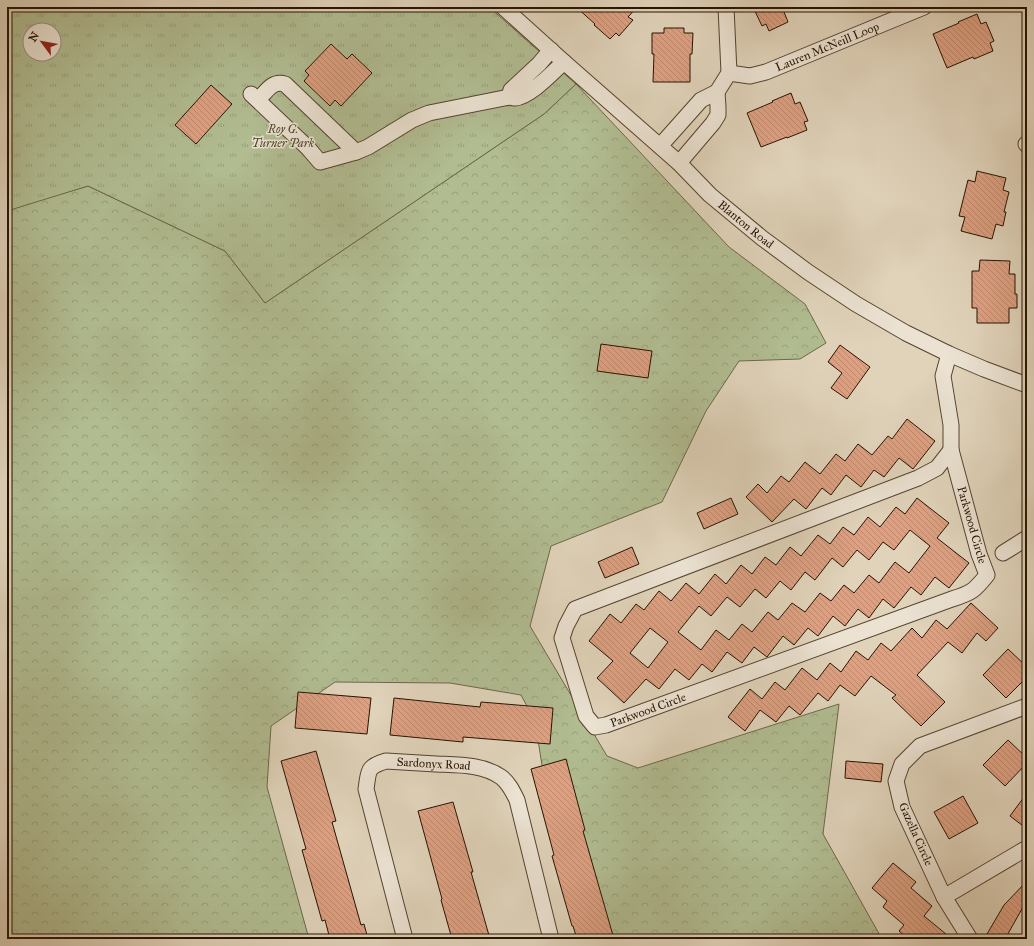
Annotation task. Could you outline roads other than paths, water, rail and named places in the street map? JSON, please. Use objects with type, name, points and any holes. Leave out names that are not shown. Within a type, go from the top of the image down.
[{"type":"street","name":"Blanton Road","points":[[503,7],[679,163],[710,195],[762,238],[808,272],[856,304],[906,333],[949,354],[1027,385]]},
{"type":"street","points":[[660,146],[701,100],[717,92],[729,73],[726,7]]},
{"type":"street","name":"Lauren McNeill Loop","points":[[729,73],[750,76],[766,72],[924,7]]},
{"type":"street","points":[[509,97],[511,90],[539,64],[551,50]]},
{"type":"street","points":[[356,152],[285,84],[279,82],[272,85],[255,97],[308,148],[320,162],[356,152],[368,147],[412,120],[429,113],[509,97],[515,98],[525,94],[540,84],[564,62]]},
{"type":"street","points":[[679,163],[718,115],[717,92]]},
{"type":"street","name":"Parkwood Circle","points":[[949,354],[943,376],[951,425],[951,450],[979,554],[987,575],[976,588],[966,595],[945,601],[606,725],[595,727],[586,716],[562,638],[566,626],[575,609],[918,478],[937,468],[951,450]]},
{"type":"street","points":[[1002,553],[1027,538]]},
{"type":"street","name":"Gazella Circle","points":[[970,939],[944,896],[902,808],[896,781],[902,764],[920,746],[1027,706]]},
{"type":"street","name":"Sardonyx Road","points":[[405,939],[366,790],[369,770],[374,764],[386,761],[480,767],[503,778],[511,788],[517,800],[551,939]]},
{"type":"street","points":[[944,896],[1027,848]]},
{"type":"park label","name":"Roy G. Turner Park","points":[[283,136]]}]
